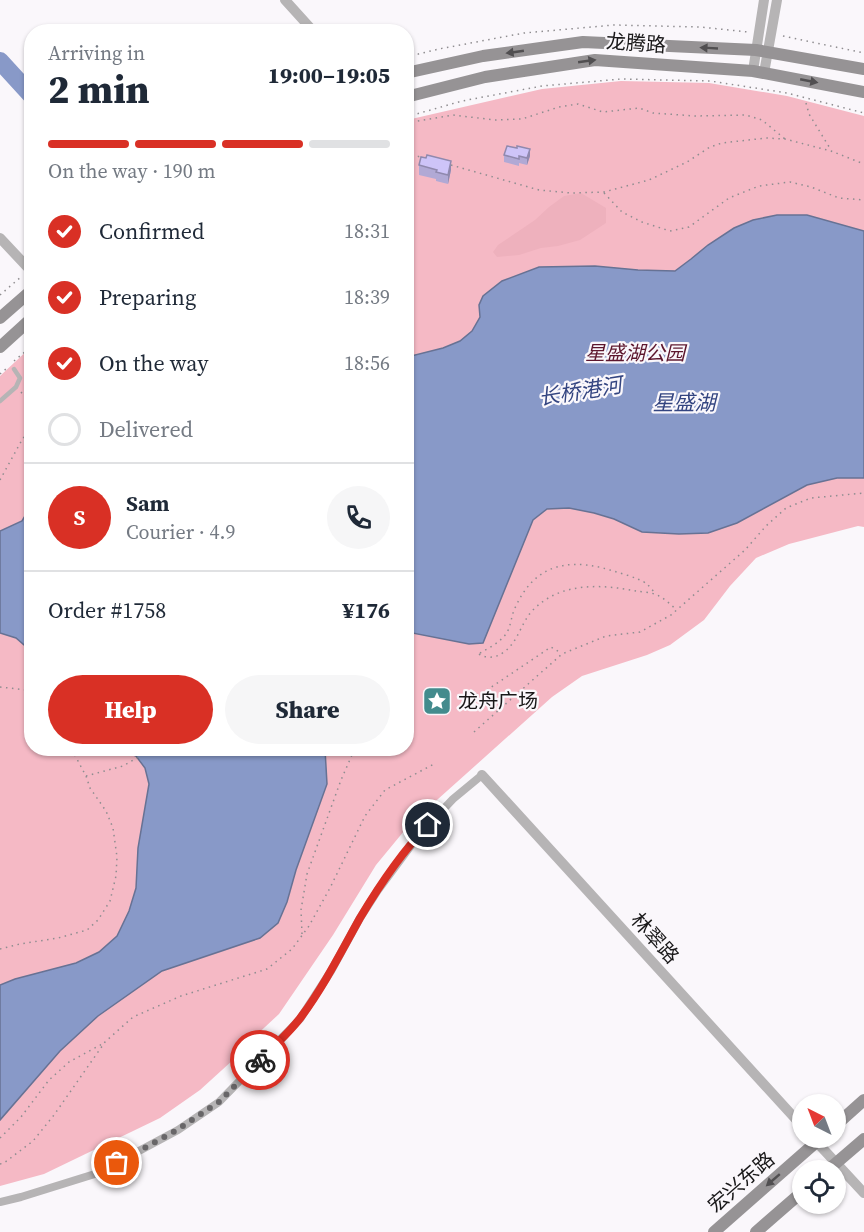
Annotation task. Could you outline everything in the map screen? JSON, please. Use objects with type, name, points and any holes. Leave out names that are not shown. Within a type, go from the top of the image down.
[{"type":"main road","name":"龙腾路","points":[[414,71],[483,56],[583,42],[761,51],[864,69]]},
{"type":"main road","name":"龙腾路","points":[[414,95],[485,78],[595,60],[759,72],[864,92]]},
{"type":"main road","points":[[0,318],[24,297]]},
{"type":"main road","points":[[0,347],[24,325]]},
{"type":"main road","points":[[846,1116],[864,1101]]},
{"type":"main road","points":[[839,1160],[864,1139]]},
{"type":"main road","name":"宏兴东路","points":[[714,1232],[806,1148]]},
{"type":"main road","points":[[756,1232],[792,1201]]},
{"type":"street","points":[[285,0],[307,24]]},
{"type":"street","points":[[759,72],[764,0]]},
{"type":"street","points":[[761,51],[777,0]]},
{"type":"street","points":[[0,238],[24,268]]},
{"type":"street","points":[[0,1202],[98,1173],[177,1130],[219,1102],[300,1019],[372,900],[401,857],[453,799],[482,775]]},
{"type":"street","name":"林翠路","points":[[482,775],[792,1115]]},
{"type":"street","points":[[846,1178],[864,1193]]},
{"type":"lane","points":[[0,401],[16,387],[20,378],[14,369]]},
{"type":"path","points":[[414,115],[462,101],[542,86],[621,79],[710,81],[787,93],[864,113]]},
{"type":"path","points":[[806,103],[809,114],[831,151]]},
{"type":"path","points":[[414,122],[453,115],[495,120],[522,119],[559,107],[578,104],[603,112],[639,108],[653,113],[695,116],[746,115],[762,120],[785,139]]},
{"type":"path","points":[[450,165],[539,190],[571,193],[604,192],[650,180],[687,162],[710,147],[766,138],[785,139],[831,151],[864,164]]},
{"type":"path","points":[[414,156],[421,157]]},
{"type":"path","points":[[604,192],[622,212],[642,222],[670,231],[689,227],[729,198],[759,186],[790,182],[839,198],[864,200]]},
{"type":"path","points":[[0,295],[24,276]]},
{"type":"path","points":[[0,374],[24,353]]},
{"type":"path","points":[[16,387],[24,396]]},
{"type":"path","points":[[0,480],[24,437]]},
{"type":"path","points":[[474,732],[562,654],[606,636],[640,632],[671,615],[745,550],[786,508],[811,498],[864,493]]},
{"type":"path","points":[[656,594],[601,587],[572,588],[538,604],[530,613],[519,634],[497,657],[490,658],[479,654],[498,642],[507,633],[514,609],[536,577],[561,566],[594,566],[645,582],[677,610]]},
{"type":"path","points":[[470,695],[481,694],[550,647],[562,654]]},
{"type":"path","points":[[0,687],[24,690]]},
{"type":"path","points":[[0,949],[87,930],[98,920],[110,901],[114,888],[117,857],[110,819],[90,788],[75,756]]},
{"type":"path","points":[[86,776],[123,765],[139,756]]},
{"type":"path","points":[[302,934],[302,910],[307,874],[352,756]]},
{"type":"path","points":[[0,1138],[21,1117],[49,1080],[69,1062],[105,1042],[133,1017],[181,996],[267,969],[292,949],[330,888],[365,816],[385,790],[434,764]]},
{"type":"path","points":[[0,1164],[33,1141],[105,1042]]},
{"type":"green space","name":"星盛湖公园","points":[[621,81],[709,83],[787,96],[864,116],[864,527],[858,526],[789,544],[756,558],[730,586],[704,620],[670,645],[582,676],[552,697],[409,825],[376,865],[333,935],[279,1014],[200,1090],[160,1118],[44,1174],[0,1186],[0,376],[24,354],[24,756],[414,756],[414,118],[542,89]]},
{"type":"shaded area","points":[[581,193],[606,208],[606,223],[580,240],[558,246],[541,248],[519,255],[497,257],[493,252],[498,245],[535,220],[564,196]]},
{"type":"water","name":"星盛湖","points":[[777,215],[807,215],[864,231],[864,478],[837,478],[807,485],[737,523],[708,533],[642,532],[594,513],[569,508],[547,509],[533,520],[483,643],[469,644],[414,633],[414,355],[460,341],[472,331],[480,317],[479,305],[483,296],[502,281],[539,267],[595,266],[675,271],[734,228],[753,220]]},
{"type":"water","points":[[24,518],[24,645],[16,638],[0,633],[0,531],[22,521]]},
{"type":"water","points":[[136,756],[325,756],[327,784],[278,923],[260,938],[162,971],[98,1016],[60,1051],[0,1120],[0,985],[76,963],[99,952],[117,936],[129,911],[136,888],[138,848],[149,784],[145,768]]},
{"type":"building","points":[[507,146],[530,149],[527,158],[519,156],[519,159],[504,155]]},
{"type":"building","points":[[427,155],[451,161],[448,175],[419,165],[421,157],[426,158]]},
{"type":"waterway","name":"长桥港河","points":[[0,61],[24,87]]},
{"type":"way so far","points":[[117,1163],[177,1130],[219,1102],[260,1060]]},
{"type":"place","name":"龙舟广场","points":[[437,701]]},
{"type":"route","points":[[260,1060],[300,1019],[378,890],[401,857],[428,825]]}]
